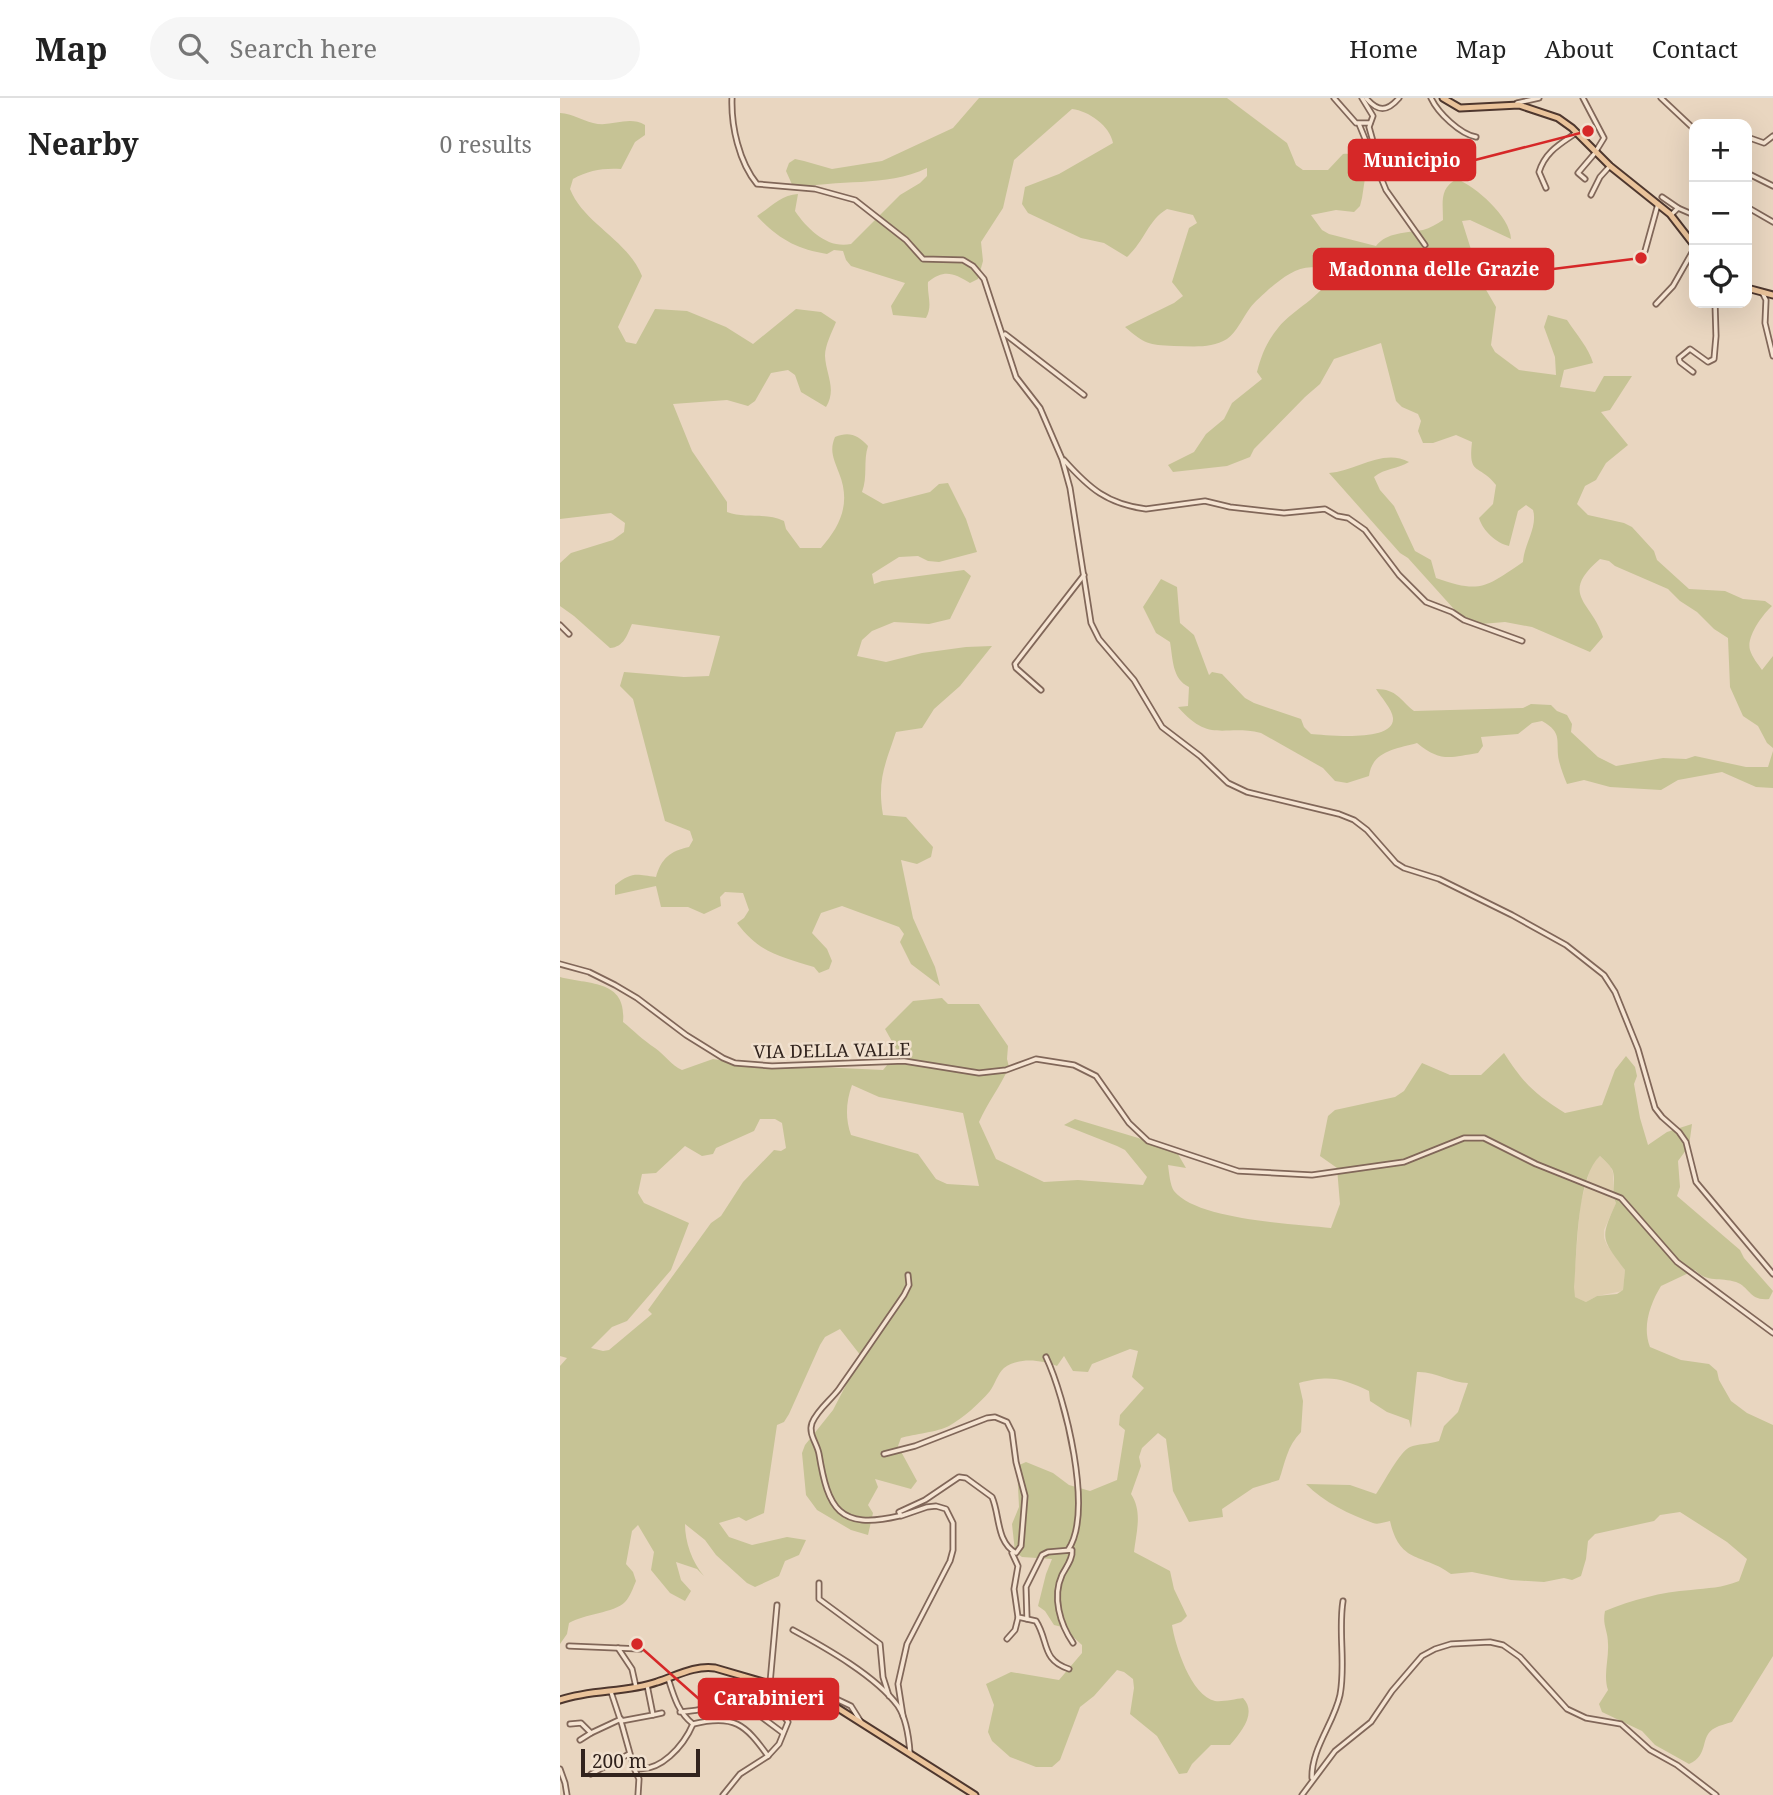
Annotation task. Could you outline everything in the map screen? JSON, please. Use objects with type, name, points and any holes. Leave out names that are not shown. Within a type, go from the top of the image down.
[{"type":"main road","points":[[1443,98],[1456,107],[1512,104],[1558,118],[1610,166],[1671,215],[1693,245]]},
{"type":"main road","points":[[1752,289],[1773,295]]},
{"type":"main road","points":[[560,1700],[648,1685],[708,1667],[822,1698],[975,1795]]},
{"type":"street","points":[[732,98],[740,152],[756,183],[764,186],[816,189],[855,200],[906,240],[923,259],[956,259],[969,262],[984,279],[1016,377],[1042,411],[1062,458],[1070,488],[1088,614],[1097,636],[1134,680],[1162,727],[1200,756],[1228,783],[1247,792],[1354,820],[1404,869],[1439,879],[1512,915],[1566,945],[1604,975],[1615,992],[1638,1049],[1657,1111],[1686,1142],[1696,1182],[1773,1274]]},
{"type":"street","points":[[1334,98],[1359,124],[1386,190],[1425,245]]},
{"type":"street","points":[[1364,98],[1377,109],[1390,106],[1399,98]]},
{"type":"street","points":[[1364,98],[1372,114],[1369,132],[1374,145]]},
{"type":"street","points":[[1432,98],[1442,113],[1468,135],[1476,137]]},
{"type":"street","points":[[1583,98],[1604,138],[1577,174],[1585,179]]},
{"type":"street","points":[[1661,98],[1689,126]]},
{"type":"street","points":[[1512,104],[1537,99],[1535,109]]},
{"type":"street","points":[[1359,124],[1370,123]]},
{"type":"street","points":[[1546,188],[1539,173],[1544,159],[1576,133]]},
{"type":"street","points":[[1752,139],[1764,143],[1773,136]]},
{"type":"street","points":[[1591,195],[1600,177],[1610,166]]},
{"type":"street","points":[[1752,176],[1773,184]]},
{"type":"street","points":[[1662,197],[1689,213]]},
{"type":"street","points":[[1645,251],[1658,204]]},
{"type":"street","points":[[1671,215],[1678,208]]},
{"type":"street","points":[[1752,210],[1773,222]]},
{"type":"street","points":[[1656,304],[1674,284],[1689,256]]},
{"type":"street","points":[[1756,290],[1765,298],[1765,323],[1773,356]]},
{"type":"street","points":[[1693,372],[1680,362],[1679,358],[1683,352],[1691,349],[1708,362],[1714,359],[1715,308]]},
{"type":"street","points":[[1765,323],[1773,337]]},
{"type":"street","points":[[1003,333],[1084,395]]},
{"type":"street","points":[[1062,458],[1083,482],[1109,500],[1138,508],[1205,501],[1230,507],[1284,513],[1325,509],[1337,516],[1348,518],[1373,538],[1392,566],[1419,597],[1464,620],[1522,641]]},
{"type":"street","points":[[1041,690],[1016,668],[1015,664],[1084,576]]},
{"type":"street","points":[[560,625],[569,635]]},
{"type":"street","name":"VIA DELLA VALLE","points":[[560,964],[589,972],[615,985],[686,1035],[735,1063],[767,1066],[904,1061],[975,1073],[1006,1070],[1036,1059],[1077,1065],[1096,1076],[1129,1123],[1148,1141],[1238,1171],[1312,1175],[1399,1163],[1464,1138],[1484,1138],[1541,1166],[1621,1198],[1672,1258],[1773,1333]]},
{"type":"street","points":[[908,1275],[909,1285],[904,1296],[838,1391],[814,1418],[811,1429],[826,1493],[850,1518],[865,1521],[901,1516],[927,1507],[946,1509],[953,1523],[953,1550],[950,1561],[907,1644],[898,1684],[910,1753]]},
{"type":"street","points":[[1046,1357],[1058,1382],[1066,1409],[1077,1483],[1077,1531],[1068,1550]]},
{"type":"street","points":[[884,1454],[915,1446],[989,1418],[1005,1420],[1012,1432],[1016,1462],[1026,1500],[1020,1548],[1015,1553],[1009,1548]]},
{"type":"street","points":[[901,1516],[900,1511],[925,1500],[957,1478],[965,1478],[992,1497],[997,1524],[1018,1566],[1014,1589],[1018,1616],[1016,1628],[1007,1639]]},
{"type":"street","points":[[1027,1619],[1026,1587],[1041,1556],[1048,1552],[1072,1550],[1061,1576],[1057,1595],[1065,1629],[1073,1643]]},
{"type":"street","points":[[820,1583],[819,1599],[880,1644],[883,1677],[890,1698]]},
{"type":"street","points":[[1312,1780],[1314,1761],[1339,1697],[1343,1601]]},
{"type":"street","points":[[770,1683],[777,1605]]},
{"type":"street","points":[[1018,1616],[1020,1619],[1036,1621],[1046,1651],[1052,1660],[1069,1669]]},
{"type":"street","points":[[793,1630],[849,1664],[890,1698],[903,1716]]},
{"type":"street","points":[[1302,1795],[1339,1748],[1371,1722],[1392,1691],[1424,1655],[1451,1644],[1490,1642],[1503,1645],[1520,1657],[1569,1710],[1586,1718],[1621,1724],[1647,1748],[1677,1765],[1716,1795]]},
{"type":"street","points":[[569,1646],[640,1649]]},
{"type":"street","points":[[618,1648],[632,1668],[636,1687]]},
{"type":"street","points":[[668,1678],[680,1712],[694,1724]]},
{"type":"street","points":[[648,1685],[653,1715]]},
{"type":"street","points":[[815,1689],[852,1707],[861,1722]]},
{"type":"street","points":[[610,1690],[639,1779],[638,1795]]},
{"type":"street","points":[[680,1712],[703,1709],[717,1703],[730,1691],[754,1697],[787,1719],[788,1723],[779,1742],[768,1756],[740,1773],[723,1795]]},
{"type":"street","points":[[717,1703],[755,1712],[783,1733]]},
{"type":"street","points":[[580,1740],[621,1720],[662,1713]]},
{"type":"street","points":[[634,1769],[646,1768],[668,1758],[683,1742],[694,1724],[717,1720],[741,1724],[755,1737],[768,1756]]},
{"type":"street","points":[[570,1724],[581,1723],[591,1733]]},
{"type":"street","points":[[591,1774],[629,1754]]},
{"type":"street","points":[[560,1769],[567,1795]]},
{"type":"shaded area","points":[[979,98],[1227,98],[1287,143],[1296,165],[1303,170],[1328,170],[1343,154],[1354,155],[1364,162],[1367,165],[1362,198],[1360,206],[1354,212],[1336,210],[1311,215],[1322,230],[1329,234],[1376,246],[1391,236],[1423,230],[1443,220],[1445,191],[1457,179],[1482,195],[1505,221],[1511,239],[1470,220],[1462,221],[1481,281],[1496,307],[1491,345],[1495,352],[1519,370],[1556,375],[1555,357],[1544,327],[1548,315],[1567,320],[1593,363],[1564,370],[1560,387],[1595,392],[1604,376],[1632,376],[1610,410],[1601,412],[1628,445],[1606,463],[1596,480],[1585,486],[1577,504],[1588,515],[1632,527],[1654,551],[1657,560],[1689,589],[1725,591],[1743,599],[1765,601],[1772,606],[1756,626],[1749,645],[1762,670],[1773,656],[1773,748],[1767,743],[1758,726],[1743,716],[1730,687],[1728,638],[1668,589],[1609,561],[1600,559],[1581,581],[1582,598],[1603,637],[1590,652],[1532,627],[1505,622],[1481,624],[1462,618],[1329,473],[1379,459],[1399,458],[1409,462],[1374,477],[1380,490],[1394,506],[1415,551],[1431,560],[1436,578],[1463,586],[1474,587],[1491,582],[1523,562],[1534,523],[1533,510],[1526,505],[1518,511],[1509,546],[1487,532],[1479,518],[1493,504],[1496,485],[1473,465],[1472,442],[1456,435],[1433,443],[1423,443],[1418,431],[1421,421],[1418,414],[1402,407],[1396,401],[1381,343],[1334,359],[1320,384],[1254,449],[1250,457],[1227,466],[1173,472],[1168,465],[1194,452],[1206,434],[1224,419],[1232,403],[1262,379],[1257,372],[1271,338],[1284,321],[1321,290],[1332,274],[1315,267],[1291,273],[1254,303],[1231,336],[1221,342],[1208,346],[1158,345],[1137,337],[1125,327],[1183,296],[1172,282],[1189,228],[1197,223],[1193,215],[1167,209],[1155,219],[1127,257],[1104,243],[1081,238],[1028,213],[1022,204],[1025,187],[1059,174],[1113,143],[1108,131],[1092,116],[1072,109],[1014,160],[1003,208],[981,242],[983,261],[978,279],[970,283],[954,275],[944,274],[928,282],[929,305],[926,318],[893,315],[891,306],[905,283],[851,266],[843,251],[834,250],[827,254],[797,246],[780,237],[757,216],[781,199],[798,194],[795,211],[812,231],[834,244],[851,244],[900,195],[927,176],[927,168],[878,181],[794,189],[786,171],[789,163],[795,159],[832,169],[882,161],[953,128]]},
{"type":"shaded area","points":[[560,113],[600,124],[632,121],[645,125],[645,135],[635,142],[621,169],[602,169],[585,174],[573,179],[570,189],[585,212],[626,252],[642,276],[618,327],[626,342],[636,344],[655,309],[687,311],[726,327],[753,344],[796,309],[821,312],[836,322],[825,352],[831,388],[826,407],[801,392],[795,375],[788,370],[771,373],[755,401],[748,406],[727,400],[673,404],[692,451],[727,502],[727,512],[777,518],[784,521],[786,529],[800,548],[821,548],[839,522],[844,504],[842,484],[833,455],[833,442],[835,437],[849,434],[861,439],[868,446],[862,492],[883,504],[930,492],[939,484],[948,483],[966,519],[977,552],[939,562],[918,556],[899,557],[872,574],[874,584],[964,570],[971,576],[950,619],[929,624],[894,622],[872,631],[862,640],[857,656],[886,662],[922,653],[992,646],[960,686],[934,709],[922,728],[896,732],[882,782],[883,815],[906,817],[933,847],[931,857],[917,864],[901,860],[913,918],[935,967],[940,986],[911,964],[900,942],[904,934],[899,927],[842,906],[821,913],[812,933],[827,949],[832,961],[829,969],[819,973],[814,967],[771,952],[745,933],[737,923],[749,910],[743,893],[725,892],[720,897],[721,906],[704,914],[688,907],[661,907],[656,886],[615,895],[615,885],[630,876],[656,877],[667,857],[689,847],[693,840],[690,831],[665,821],[633,699],[620,686],[624,672],[684,677],[709,676],[720,636],[632,624],[622,643],[610,648],[560,606],[560,563],[571,553],[613,540],[624,532],[625,523],[611,513],[560,519]]},
{"type":"shaded area","points":[[1161,579],[1177,587],[1180,623],[1194,635],[1209,675],[1212,672],[1222,674],[1245,698],[1301,719],[1311,734],[1358,736],[1383,731],[1391,726],[1392,714],[1376,689],[1394,693],[1414,711],[1551,705],[1567,715],[1572,724],[1571,732],[1598,757],[1616,766],[1695,756],[1746,767],[1768,767],[1773,751],[1773,788],[1756,787],[1722,772],[1678,780],[1661,790],[1610,787],[1584,780],[1567,784],[1559,761],[1556,734],[1542,721],[1532,723],[1518,734],[1481,737],[1483,746],[1478,753],[1446,757],[1433,754],[1417,743],[1401,747],[1380,756],[1371,768],[1369,776],[1347,783],[1335,781],[1323,768],[1261,733],[1208,729],[1189,718],[1178,707],[1188,706],[1189,687],[1176,674],[1170,642],[1156,633],[1143,607]]},
{"type":"shaded area","points":[[560,977],[594,983],[612,991],[623,1008],[623,1022],[682,1070],[713,1059],[738,1063],[883,1070],[898,1052],[885,1029],[913,1001],[942,998],[948,1004],[979,1004],[1008,1046],[1009,1067],[979,1122],[996,1159],[1044,1182],[1078,1180],[1143,1185],[1147,1177],[1125,1150],[1064,1125],[1075,1119],[1175,1149],[1186,1168],[1168,1165],[1170,1178],[1174,1191],[1186,1201],[1248,1219],[1331,1228],[1340,1204],[1337,1168],[1320,1156],[1328,1116],[1335,1110],[1395,1097],[1404,1091],[1422,1063],[1450,1075],[1481,1075],[1504,1053],[1530,1087],[1565,1113],[1602,1105],[1615,1070],[1626,1056],[1635,1067],[1637,1076],[1634,1084],[1648,1145],[1667,1132],[1692,1124],[1689,1146],[1678,1161],[1680,1187],[1677,1196],[1740,1250],[1773,1291],[1769,1299],[1757,1298],[1741,1284],[1709,1278],[1695,1270],[1661,1286],[1651,1308],[1647,1332],[1650,1347],[1681,1360],[1709,1364],[1717,1371],[1731,1401],[1747,1413],[1773,1425],[1773,1656],[1732,1722],[1710,1731],[1700,1756],[1695,1760],[1689,1764],[1655,1745],[1642,1731],[1602,1712],[1599,1704],[1608,1690],[1605,1611],[1658,1595],[1739,1581],[1747,1559],[1727,1542],[1680,1512],[1660,1515],[1654,1521],[1595,1534],[1588,1541],[1581,1576],[1572,1580],[1564,1578],[1544,1582],[1511,1580],[1472,1572],[1451,1574],[1406,1552],[1394,1535],[1390,1521],[1375,1524],[1356,1516],[1329,1502],[1306,1484],[1350,1485],[1376,1494],[1406,1450],[1439,1441],[1444,1426],[1458,1412],[1468,1383],[1417,1372],[1411,1428],[1409,1420],[1387,1412],[1370,1401],[1369,1391],[1343,1381],[1319,1379],[1299,1383],[1303,1401],[1301,1432],[1289,1449],[1279,1480],[1253,1488],[1222,1509],[1223,1517],[1189,1522],[1173,1491],[1166,1439],[1158,1433],[1142,1448],[1139,1457],[1141,1466],[1131,1494],[1138,1515],[1134,1552],[1170,1571],[1174,1589],[1187,1616],[1172,1625],[1174,1634],[1186,1669],[1199,1690],[1215,1701],[1243,1698],[1247,1704],[1248,1716],[1239,1734],[1230,1745],[1211,1745],[1187,1773],[1179,1774],[1157,1736],[1130,1714],[1133,1679],[1117,1670],[1094,1696],[1080,1707],[1060,1760],[1052,1767],[1036,1767],[1010,1757],[992,1741],[988,1732],[994,1705],[986,1684],[1011,1672],[1059,1680],[1082,1653],[1082,1645],[1062,1627],[1054,1625],[1045,1611],[1038,1606],[1052,1559],[1022,1557],[1015,1552],[1012,1524],[1019,1507],[1017,1466],[1026,1462],[1053,1473],[1069,1485],[1090,1491],[1117,1480],[1125,1430],[1119,1425],[1120,1415],[1144,1388],[1132,1377],[1138,1351],[1130,1349],[1092,1364],[1088,1372],[1073,1371],[1064,1356],[1057,1366],[1044,1362],[1016,1362],[1004,1368],[985,1396],[949,1426],[901,1438],[898,1446],[917,1481],[911,1489],[875,1479],[878,1487],[868,1505],[873,1513],[868,1535],[851,1530],[817,1510],[806,1495],[802,1453],[805,1445],[833,1410],[861,1356],[840,1329],[825,1337],[789,1414],[784,1422],[777,1425],[764,1513],[746,1521],[739,1517],[719,1523],[729,1537],[752,1545],[787,1537],[806,1540],[799,1555],[785,1561],[779,1576],[755,1587],[747,1583],[716,1555],[705,1540],[685,1524],[690,1552],[704,1576],[697,1569],[676,1562],[681,1580],[691,1591],[685,1601],[670,1593],[651,1570],[654,1552],[638,1525],[632,1531],[626,1564],[636,1581],[628,1598],[614,1609],[569,1623],[567,1634],[560,1644],[560,1366],[567,1358],[560,1356]],"holes":[[[852,1085],[879,1097],[963,1113],[979,1186],[947,1184],[936,1179],[918,1154],[851,1135],[847,1110]],[[760,1119],[775,1119],[782,1123],[786,1148],[781,1151],[774,1150],[743,1182],[721,1216],[711,1223],[648,1310],[652,1314],[609,1350],[591,1348],[612,1327],[627,1321],[671,1270],[689,1223],[644,1203],[638,1193],[642,1174],[656,1173],[685,1146],[702,1156],[713,1154],[716,1148],[754,1131]],[[1600,1156],[1612,1169],[1616,1203],[1605,1232],[1607,1244],[1625,1270],[1623,1290],[1617,1294],[1597,1296],[1586,1302],[1575,1297],[1574,1287],[1579,1217],[1586,1181]]]},
{"type":"shaded area","points":[[1600,1156],[1613,1173],[1613,1197],[1616,1203],[1604,1230],[1604,1238],[1625,1270],[1623,1291],[1597,1296],[1586,1302],[1575,1297],[1573,1293],[1580,1205],[1591,1166]]},
{"type":"place","name":"Municipio","points":[[1588,131]]},
{"type":"place","name":"Madonna delle Grazie","points":[[1641,258]]},
{"type":"place","name":"Carabinieri","points":[[637,1644]]}]
